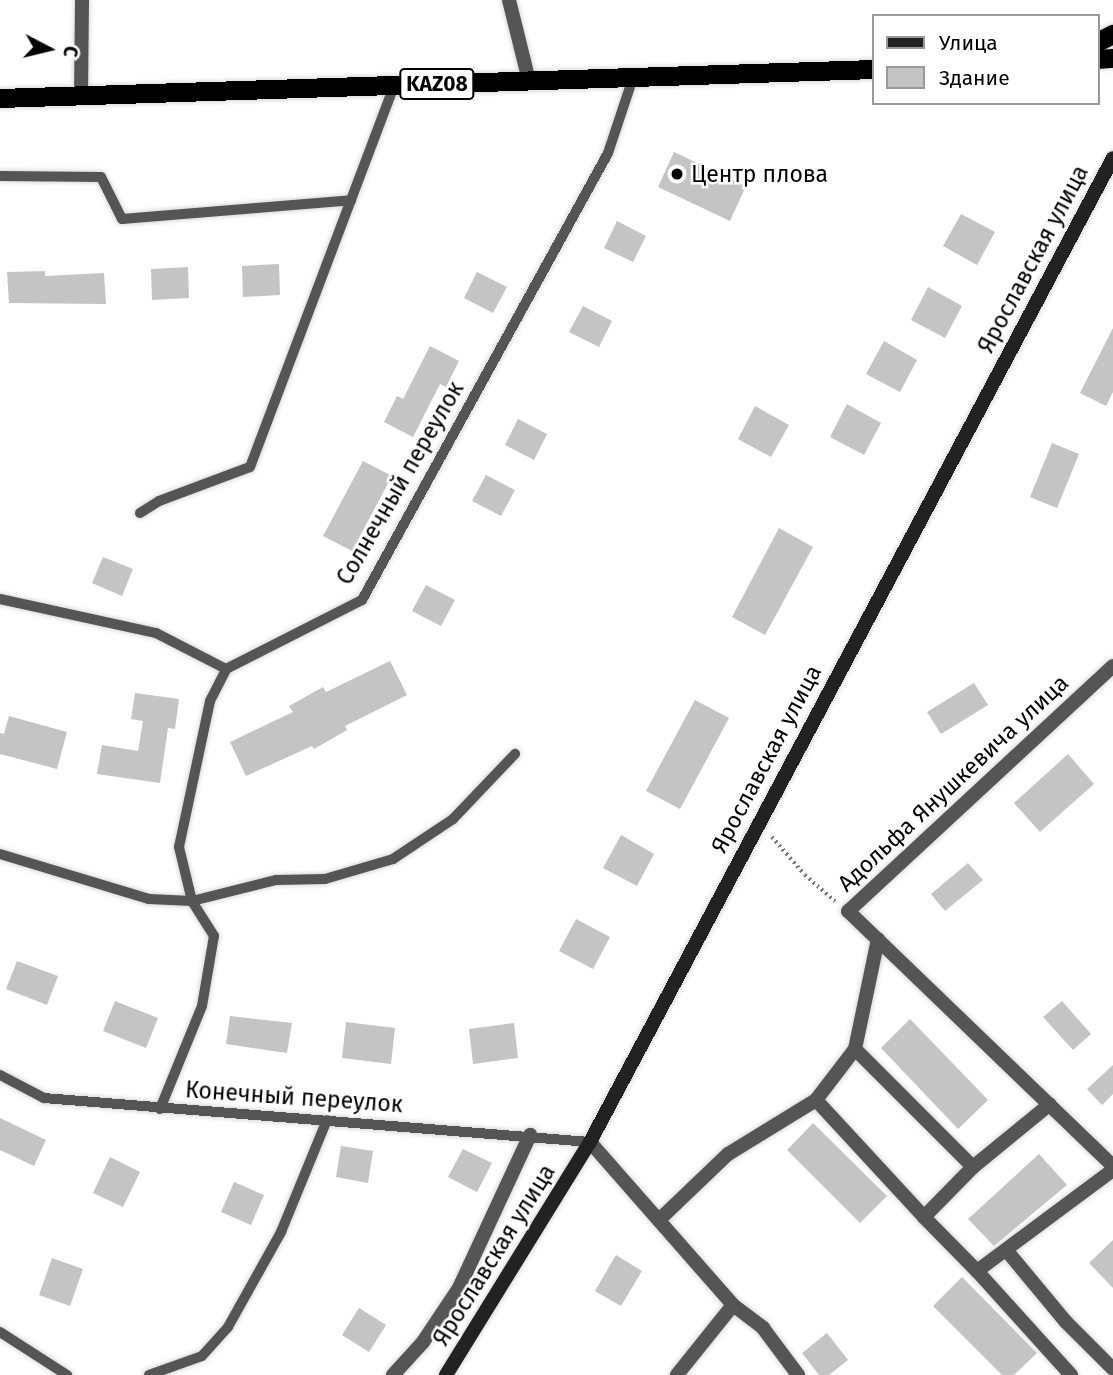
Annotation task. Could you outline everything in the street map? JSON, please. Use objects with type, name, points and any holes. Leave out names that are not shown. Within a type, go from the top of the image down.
[{"type":"highway","name":"KAZ08","points":[[0,97],[872,69]]},
{"type":"main road","name":"Ярославская улица","points":[[446,1375],[590,1142],[1113,158]]},
{"type":"street","points":[[81,95],[82,0]]},
{"type":"street","points":[[509,0],[529,81]]},
{"type":"street","name":"Адольфа Янушкевича улица","points":[[1113,666],[848,911],[1113,1168]]},
{"type":"street","points":[[660,1220],[728,1154],[817,1100],[855,1049],[878,939]]},
{"type":"street","points":[[855,1049],[973,1167]]},
{"type":"street","points":[[817,1100],[1072,1375]]},
{"type":"street","points":[[924,1217],[973,1167],[1050,1104]]},
{"type":"street","points":[[393,1375],[423,1342],[460,1287],[530,1135]]},
{"type":"street","points":[[590,1142],[733,1305],[764,1328],[798,1375]]},
{"type":"street","points":[[977,1271],[1007,1251],[1113,1168]]},
{"type":"street","points":[[1007,1251],[1113,1369]]},
{"type":"street","points":[[677,1375],[733,1305]]},
{"type":"lane","name":"Солнечный переулок","points":[[226,669],[362,600],[608,153],[633,78]]},
{"type":"lane","points":[[140,513],[159,501],[250,467],[394,85]]},
{"type":"lane","points":[[0,176],[101,177],[122,219],[351,200]]},
{"type":"lane","points":[[0,599],[156,633],[226,669],[210,701],[179,847],[192,901],[214,936],[202,1006],[160,1108]]},
{"type":"lane","points":[[0,854],[149,900],[192,901],[276,880],[325,879],[393,859],[453,819],[515,754]]},
{"type":"lane","name":"Конечный переулок","points":[[0,1075],[44,1098],[530,1135],[590,1142]]},
{"type":"lane","points":[[149,1375],[202,1356],[228,1327],[281,1232],[327,1120]]},
{"type":"lane","points":[[0,1332],[67,1375]]},
{"type":"path","points":[[759,820],[805,875],[848,911]]},
{"type":"building","points":[[674,152],[746,186],[730,221],[658,187]]},
{"type":"building","points":[[961,214],[995,232],[977,265],[943,246]]},
{"type":"building","points":[[617,221],[646,236],[633,262],[604,248]]},
{"type":"building","points":[[279,264],[280,295],[243,297],[242,266]]},
{"type":"building","points":[[188,267],[189,298],[152,300],[151,269]]},
{"type":"building","points":[[45,271],[45,276],[104,273],[106,304],[9,303],[7,272]]},
{"type":"building","points":[[477,272],[507,287],[493,313],[464,298]]},
{"type":"building","points":[[928,287],[962,306],[945,338],[911,320]]},
{"type":"building","points":[[583,306],[612,321],[599,347],[569,332]]},
{"type":"building","points":[[1113,328],[1113,392],[1106,406],[1080,393]]},
{"type":"building","points":[[884,341],[917,360],[900,392],[866,374]]},
{"type":"building","points":[[430,346],[459,361],[446,387],[440,384],[413,437],[384,422],[397,396],[403,399]]},
{"type":"building","points":[[847,404],[881,423],[864,455],[830,437]]},
{"type":"building","points":[[755,406],[789,425],[771,457],[738,439]]},
{"type":"building","points":[[518,419],[547,434],[534,460],[505,445]]},
{"type":"building","points":[[1052,443],[1079,454],[1057,508],[1030,497]]},
{"type":"building","points":[[363,461],[392,476],[352,551],[323,536]]},
{"type":"building","points":[[486,475],[515,490],[501,516],[472,501]]},
{"type":"building","points":[[779,528],[813,547],[765,635],[732,617]]},
{"type":"building","points":[[103,557],[133,569],[122,596],[92,583]]},
{"type":"building","points":[[426,585],[455,600],[441,626],[412,611]]},
{"type":"building","points":[[390,661],[407,695],[345,726],[347,730],[314,749],[312,746],[246,776],[230,742],[293,712],[289,706],[323,687],[326,692]]},
{"type":"building","points":[[974,683],[988,705],[941,734],[927,712]]},
{"type":"building","points":[[135,693],[179,699],[175,729],[168,728],[160,783],[97,774],[102,745],[138,751],[143,721],[131,719]]},
{"type":"building","points":[[695,700],[729,718],[680,809],[646,791]]},
{"type":"building","points":[[9,716],[67,732],[57,769],[0,754],[0,733],[4,734]]},
{"type":"building","points":[[1068,754],[1094,784],[1040,832],[1014,803]]},
{"type":"building","points":[[621,835],[654,854],[637,886],[603,868]]},
{"type":"building","points":[[968,863],[983,880],[945,911],[931,894]]},
{"type":"building","points":[[576,919],[610,937],[593,969],[559,951]]},
{"type":"building","points":[[17,961],[58,976],[47,1005],[6,989]]},
{"type":"building","points":[[115,1001],[158,1018],[146,1048],[103,1031]]},
{"type":"building","points":[[1062,1001],[1091,1034],[1073,1050],[1043,1017]]},
{"type":"building","points":[[230,1016],[292,1023],[287,1053],[226,1044]]},
{"type":"building","points":[[910,1019],[988,1100],[958,1129],[881,1048]]},
{"type":"building","points":[[346,1022],[395,1028],[391,1064],[342,1058]]},
{"type":"building","points":[[514,1023],[518,1058],[473,1064],[469,1029]]},
{"type":"building","points":[[1113,1065],[1113,1094],[1102,1105],[1087,1089]]},
{"type":"building","points":[[0,1118],[46,1140],[34,1166],[0,1150]]},
{"type":"building","points":[[813,1123],[887,1196],[860,1223],[787,1150]]},
{"type":"building","points":[[341,1146],[373,1151],[368,1183],[336,1177]]},
{"type":"building","points":[[463,1149],[492,1163],[477,1192],[448,1177]]},
{"type":"building","points":[[1039,1154],[1067,1185],[994,1246],[968,1219]]},
{"type":"building","points":[[110,1157],[140,1172],[123,1207],[93,1193]]},
{"type":"building","points":[[234,1182],[264,1195],[251,1225],[221,1212]]},
{"type":"building","points":[[1113,1240],[1113,1288],[1089,1263]]},
{"type":"building","points":[[616,1255],[642,1271],[621,1306],[595,1291]]},
{"type":"building","points":[[52,1258],[83,1269],[70,1306],[39,1295]]},
{"type":"building","points":[[962,1277],[1037,1353],[1014,1375],[1002,1375],[933,1306]]},
{"type":"building","points":[[359,1308],[386,1325],[369,1352],[342,1335]]},
{"type":"building","points":[[827,1333],[848,1360],[829,1375],[819,1375],[802,1353]]},
{"type":"place","name":"Центр плова","points":[[677,174]]}]
